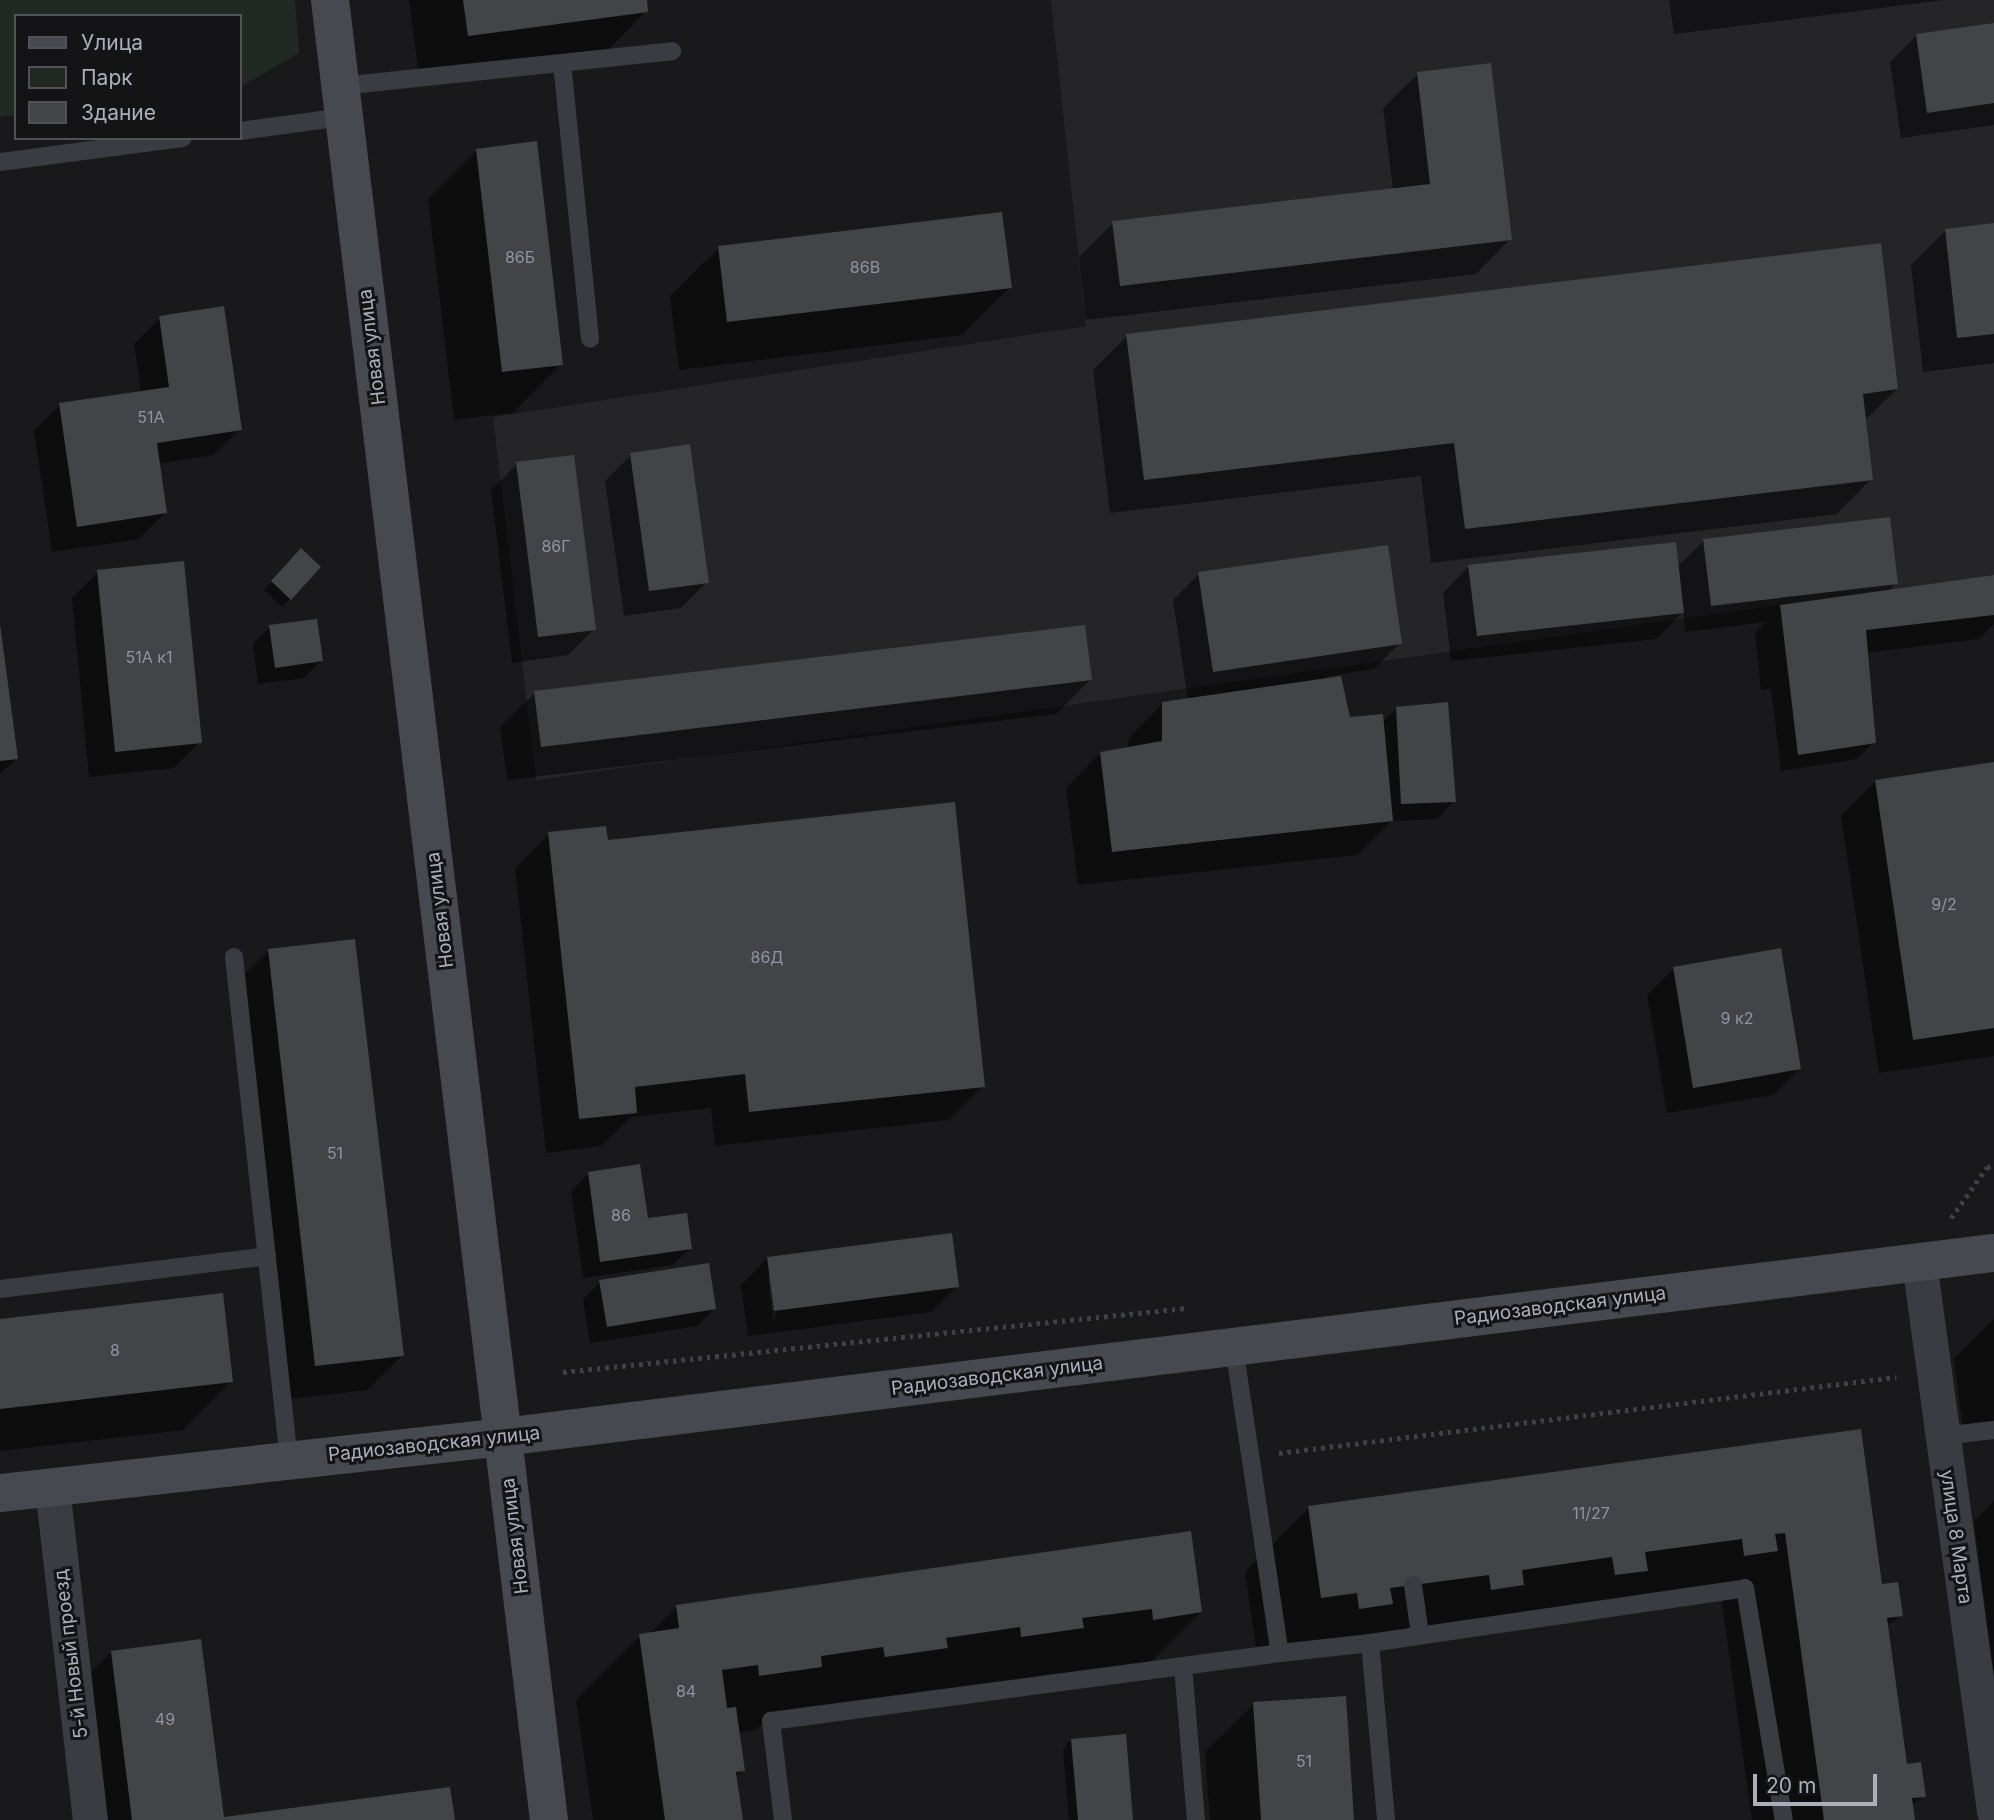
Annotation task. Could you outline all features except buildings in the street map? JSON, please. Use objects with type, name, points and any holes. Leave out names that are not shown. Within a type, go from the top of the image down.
[{"type":"street","name":"Новая улица","points":[[330,0],[549,1820]]},
{"type":"street","name":"Радиозаводская улица","points":[[0,1493],[503,1437],[1994,1253]]},
{"type":"street","name":"улица 8 Марта","points":[[1919,1262],[1994,1811]]},
{"type":"street","name":"5-й Новый проезд","points":[[52,1487],[90,1820]]},
{"type":"lane","points":[[242,130],[343,102],[562,63],[673,51]]},
{"type":"lane","points":[[562,63],[590,339]]},
{"type":"lane","points":[[0,162],[167,140]]},
{"type":"lane","points":[[234,957],[289,1460]]},
{"type":"lane","points":[[0,1289],[267,1256]]},
{"type":"lane","points":[[1234,1347],[1280,1653]]},
{"type":"lane","points":[[1942,1436],[1994,1430]]},
{"type":"lane","points":[[1413,1585],[1420,1635]]},
{"type":"lane","points":[[783,1820],[771,1721],[1370,1643],[1745,1587],[1784,1820]]},
{"type":"lane","points":[[1370,1643],[1386,1820]]},
{"type":"lane","points":[[1183,1666],[1196,1820]]},
{"type":"path","points":[[1251,1457],[1934,1372]]},
{"type":"shaded area","points":[[1051,0],[1994,0],[1994,575],[536,780],[493,417],[1086,326]]},
{"type":"green space","points":[[0,0],[295,0],[299,53],[242,86],[242,14],[14,14],[14,115],[0,117]]}]
